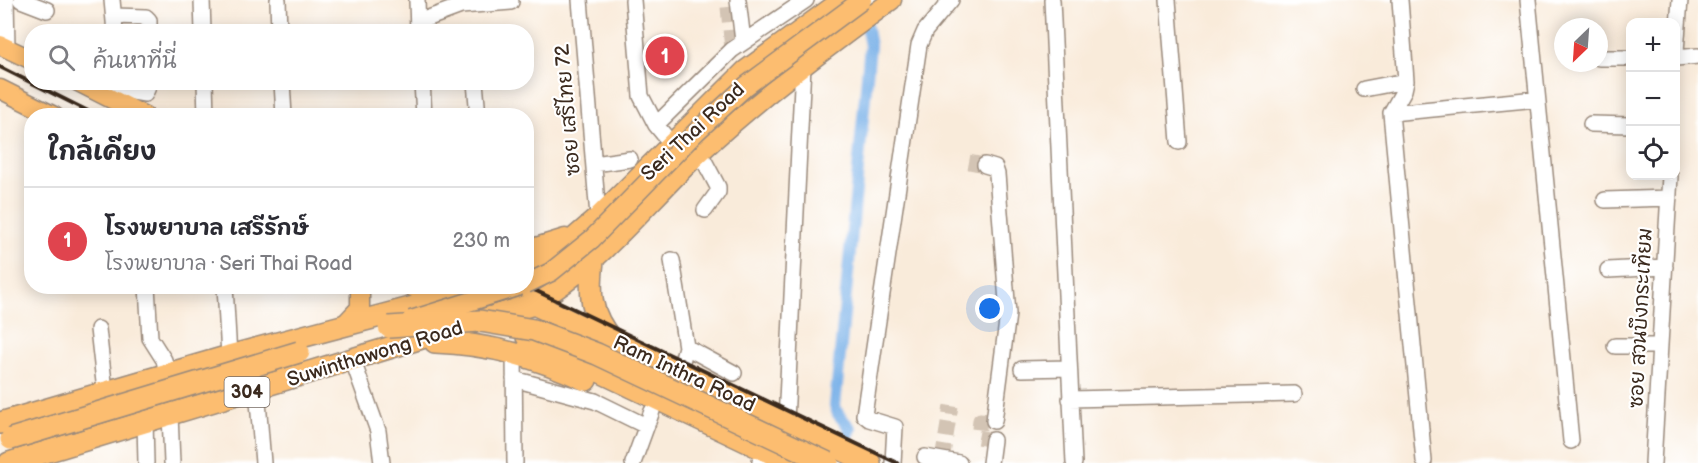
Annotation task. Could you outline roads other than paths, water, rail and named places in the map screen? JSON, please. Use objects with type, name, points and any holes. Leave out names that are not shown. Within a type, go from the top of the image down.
[{"type":"highway","points":[[593,261],[590,284],[592,307],[601,327],[614,341]]},
{"type":"highway","name":"Suwinthawong Road","points":[[4,435],[105,391],[257,348],[464,294]]},
{"type":"highway","name":"Ram Inthra Road","points":[[513,294],[870,463]]},
{"type":"highway","name":"Ram Inthra Road","points":[[441,301],[543,344],[792,463]]},
{"type":"highway","name":"Suwinthawong Road","points":[[21,461],[145,421],[417,342],[534,304]]},
{"type":"highway","points":[[369,319],[391,323],[400,328],[403,333],[402,341],[390,350]]},
{"type":"highway","points":[[4,435],[389,327],[480,321],[534,330],[597,354],[828,463]]},
{"type":"highway","points":[[417,342],[469,344],[514,351],[551,364],[649,418],[761,462]]},
{"type":"highway","points":[[257,348],[275,353],[290,362],[293,371],[291,375],[278,383]]},
{"type":"highway","points":[[694,415],[706,385]]},
{"type":"main road","name":"Seri Thai Road","points":[[534,265],[579,233],[598,216],[745,70],[822,6],[841,0]]},
{"type":"main road","points":[[534,280],[551,272],[592,239],[696,132],[746,86],[862,0]]},
{"type":"main road","name":"Seri Thai Road","points":[[534,304],[566,285],[593,261],[700,153],[803,65],[888,3]]},
{"type":"main road","points":[[3,46],[24,56]]},
{"type":"main road","points":[[0,89],[38,108]]},
{"type":"main road","points":[[115,90],[136,108]]},
{"type":"main road","points":[[700,114],[699,122],[703,129],[720,136]]},
{"type":"main road","points":[[534,247],[579,233]]},
{"type":"main road","points":[[345,326],[360,308],[360,294]]},
{"type":"main road","points":[[427,294],[441,301]]},
{"type":"main road","points":[[389,327],[494,294]]},
{"type":"street","points":[[3,46],[6,0]]},
{"type":"street","points":[[21,0],[47,10]]},
{"type":"street","points":[[112,0],[114,24],[146,17],[149,24]]},
{"type":"street","points":[[202,0],[203,24]]},
{"type":"street","points":[[278,0],[279,24]]},
{"type":"street","points":[[417,0],[418,24]]},
{"type":"street","name":"ซอย เสรีไทย 72","points":[[580,0],[598,216]]},
{"type":"street","points":[[633,0],[640,88],[644,104],[656,125],[670,142]]},
{"type":"street","points":[[738,0],[737,46],[745,70]]},
{"type":"street","points":[[892,463],[894,427],[869,419],[864,415],[919,45],[925,31],[951,0]]},
{"type":"street","points":[[1052,0],[1074,463]]},
{"type":"street","points":[[1168,0],[1179,142]]},
{"type":"street","points":[[1400,0],[1406,81],[1404,90],[1391,113],[1424,461]]},
{"type":"street","points":[[1528,0],[1571,441]]},
{"type":"street","points":[[1679,18],[1680,0]]},
{"type":"street","points":[[656,125],[737,46],[802,1]]},
{"type":"street","points":[[424,24],[461,6],[511,2]]},
{"type":"street","points":[[1680,58],[1698,56]]},
{"type":"street","points":[[1608,58],[1626,58]]},
{"type":"street","points":[[786,422],[803,65]]},
{"type":"street","points":[[1364,89],[1406,81]]},
{"type":"street","points":[[115,90],[145,94],[147,90]]},
{"type":"street","points":[[205,90],[206,108]]},
{"type":"street","points":[[282,90],[284,108]]},
{"type":"street","points":[[422,90],[424,108]]},
{"type":"street","points":[[476,90],[477,108]]},
{"type":"street","points":[[1391,113],[1537,99]]},
{"type":"street","points":[[1591,124],[1626,125]]},
{"type":"street","points":[[700,153],[718,187],[718,192],[705,210]]},
{"type":"street","points":[[594,164],[630,159]]},
{"type":"street","points":[[985,165],[995,168],[997,174],[1008,314],[994,421]]},
{"type":"street","name":"ซอย สวนบึงกระเทียม","points":[[1653,463],[1670,180]]},
{"type":"street","points":[[1605,200],[1669,198]]},
{"type":"street","points":[[672,260],[686,347],[679,372]]},
{"type":"street","points":[[1608,270],[1665,267]]},
{"type":"street","points":[[147,294],[150,338],[164,360],[167,373]]},
{"type":"street","points":[[225,294],[229,356]]},
{"type":"street","points":[[98,329],[105,391]]},
{"type":"street","points":[[1615,346],[1660,346]]},
{"type":"street","points":[[686,347],[734,373]]},
{"type":"street","points":[[514,351],[515,463]]},
{"type":"street","points":[[352,361],[378,431],[382,463]]},
{"type":"street","points":[[1022,369],[1069,368]]},
{"type":"street","points":[[514,379],[649,418],[633,463]]},
{"type":"street","points":[[257,389],[263,463]]},
{"type":"street","points":[[1070,399],[1294,394]]},
{"type":"street","points":[[170,414],[172,463]]},
{"type":"street","points":[[145,421],[146,463]]},
{"type":"street","points":[[990,463],[993,440]]},
{"type":"street","points":[[925,457],[942,462],[959,463]]},
{"type":"waterway","points":[[848,436],[851,429],[838,414],[835,406],[870,46],[864,13]]},
{"type":"tunnel","points":[[728,7],[732,50]]},
{"type":"tunnel","points":[[969,162],[985,165]]},
{"type":"tunnel","points":[[942,460],[951,406]]},
{"type":"tunnel","points":[[993,440],[978,437],[980,420],[994,421]]},
{"type":"railway","points":[[0,67],[24,79]]},
{"type":"railway","points":[[46,90],[82,108]]},
{"type":"railway","points":[[534,290],[897,463]]},
{"type":"place","name":"โรงพยาบาล เสรีรักษ์","points":[[665,56]]}]
